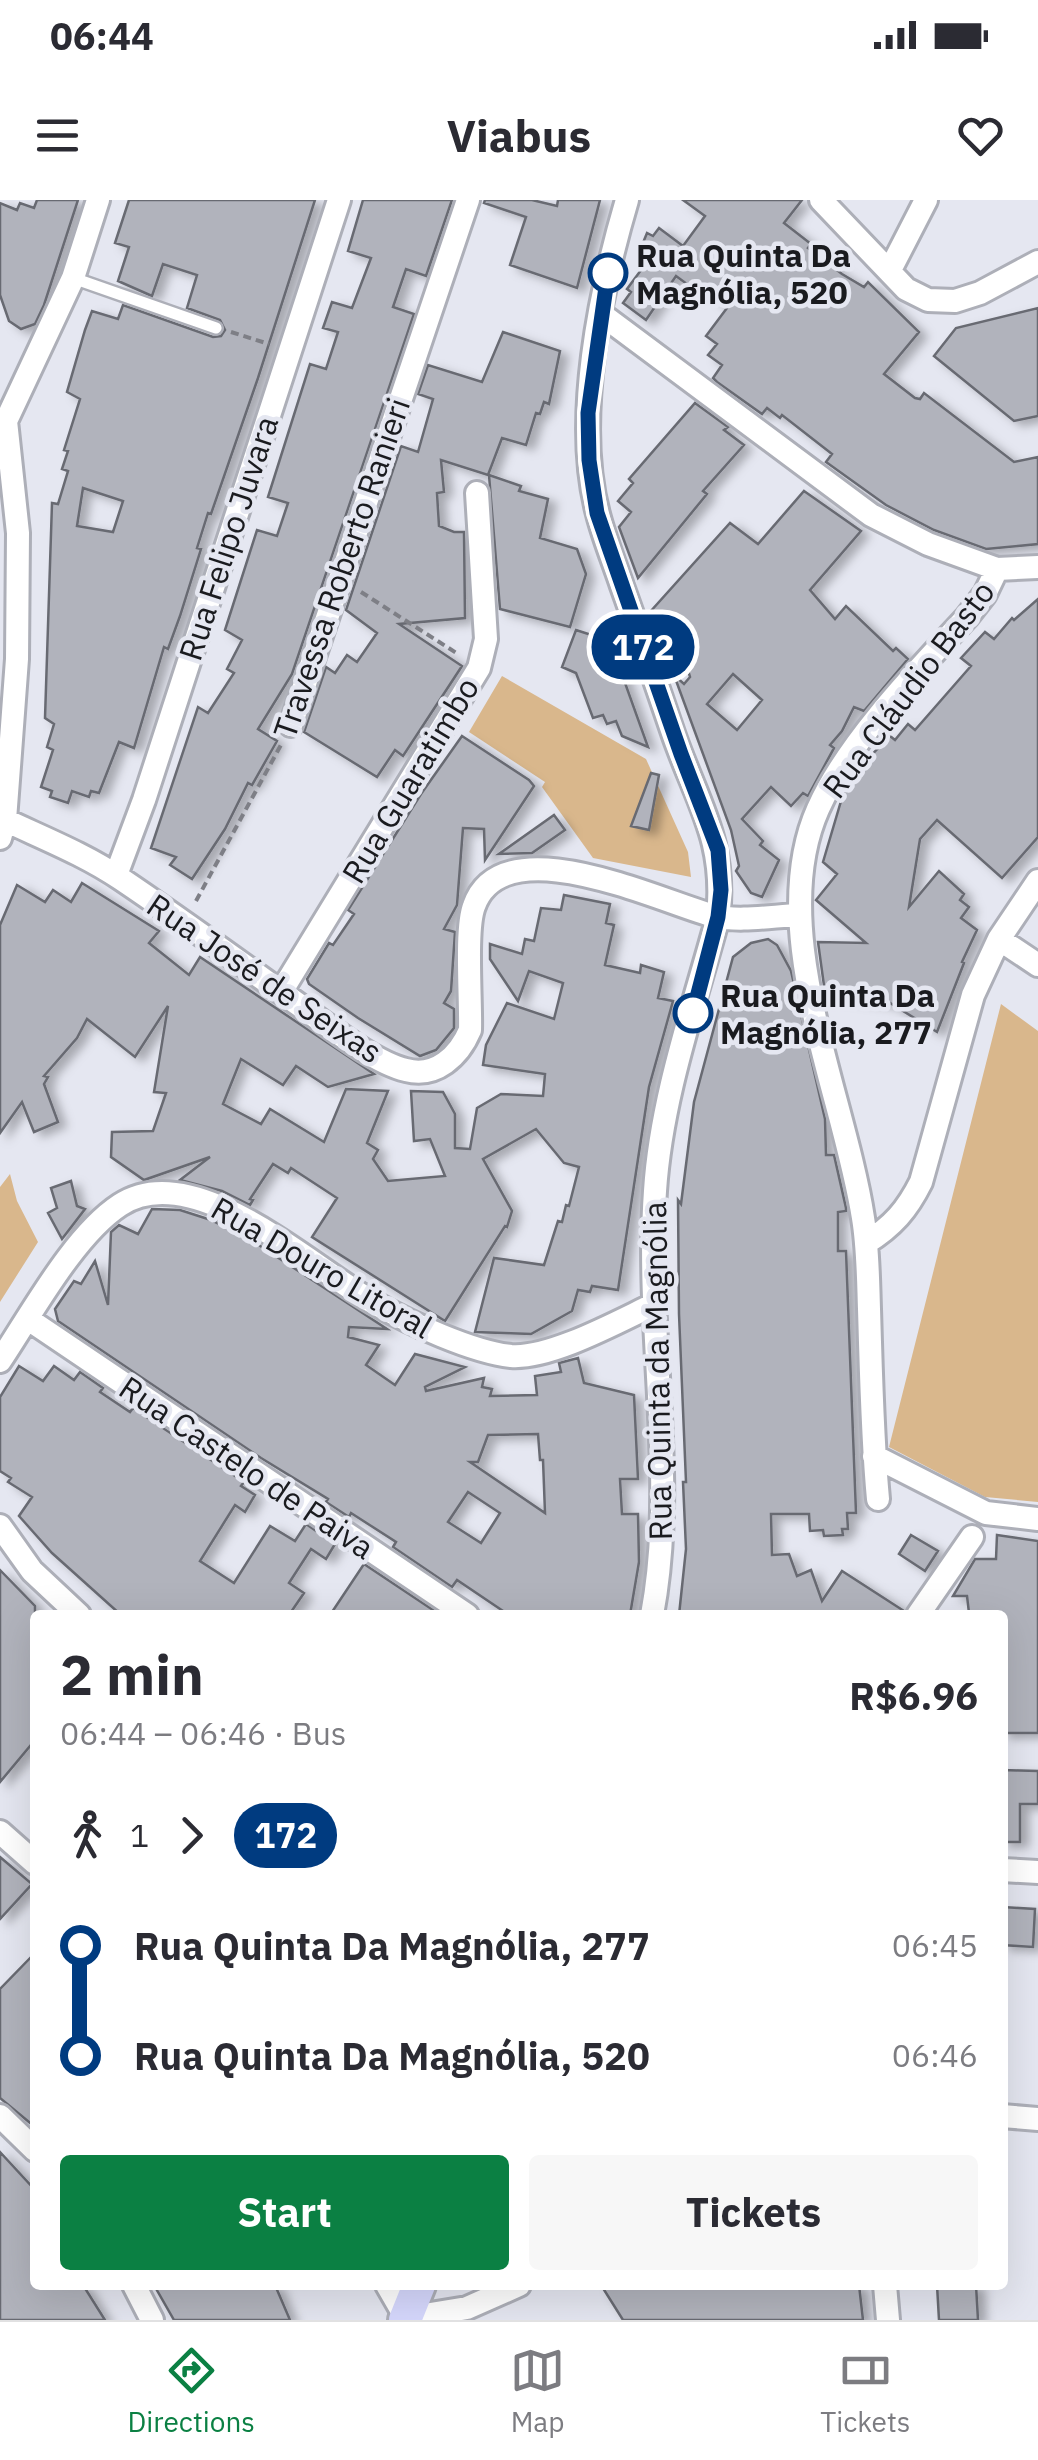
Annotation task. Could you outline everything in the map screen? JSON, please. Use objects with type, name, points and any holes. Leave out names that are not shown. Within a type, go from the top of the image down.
[{"type":"street","points":[[3,829],[17,659],[18,551],[3,413],[73,278],[98,200]]},
{"type":"street","name":"Rua Felipo Juvara","points":[[116,875],[144,800],[339,200]]},
{"type":"street","name":"Travessa Roberto Ranieri","points":[[291,725],[468,200]]},
{"type":"street","name":"Rua Quinta da Magnólia","points":[[627,200],[613,246],[601,314],[588,413],[589,460],[597,513],[718,850],[721,890],[718,917],[661,1140],[655,1190],[653,1305],[662,1525],[653,1610]]},
{"type":"street","points":[[821,200],[906,289],[928,300],[955,301],[1038,262]]},
{"type":"street","points":[[890,270],[926,200]]},
{"type":"street","points":[[601,314],[871,515],[928,544],[997,569]]},
{"type":"street","name":"Rua Guaratimbo","points":[[281,992],[478,668],[486,639],[477,493]]},
{"type":"street","name":"Rua Cláudio Basto","points":[[878,1499],[866,1243],[846,1131],[814,1006],[799,915],[802,858],[818,809],[843,764],[976,605],[997,569],[1038,568]]},
{"type":"street","name":"Rua José de Seixas","points":[[3,829],[116,875],[390,1064],[425,1072],[454,1057],[470,1030],[470,918],[482,891],[498,877],[521,868],[556,870],[661,897],[718,917],[799,915]]},
{"type":"street","points":[[866,1243],[900,1218],[921,1182],[973,995],[999,939],[1038,881]]},
{"type":"street","points":[[999,939],[1038,965]]},
{"type":"street","name":"Rua Douro Litoral","points":[[0,1360],[92,1226],[124,1202],[166,1191],[203,1199],[242,1217],[375,1303],[438,1335],[512,1356],[573,1344],[653,1305]]},
{"type":"street","name":"Rua Castelo de Paiva","points":[[28,1319],[460,1610]]},
{"type":"street","points":[[874,1456],[986,1513],[1038,1518]]},
{"type":"street","points":[[0,1526],[32,1571],[74,1610]]},
{"type":"street","points":[[921,1610],[972,1537]]},
{"type":"street","points":[[0,1832],[30,1859]]},
{"type":"street","points":[[1008,1870],[1038,1872]]},
{"type":"street","points":[[0,2116],[30,2145]]},
{"type":"street","points":[[1008,2116],[1038,2118]]},
{"type":"street","points":[[137,2290],[152,2320]]},
{"type":"street","points":[[390,2290],[406,2319]]},
{"type":"street","points":[[406,2319],[417,2290]]},
{"type":"street","points":[[406,2319],[467,2308],[508,2290]]},
{"type":"street","points":[[885,2290],[888,2320]]},
{"type":"lane","points":[[73,278],[216,328]]},
{"type":"path","points":[[216,328],[288,350]]},
{"type":"path","points":[[343,578],[478,668]]},
{"type":"path","name":"Travessa Roberto Ranieri","points":[[184,923],[291,725]]},
{"type":"shaded area","points":[[502,676],[646,759],[688,852],[691,877],[593,858],[542,787],[545,782],[469,732]]},
{"type":"shaded area","points":[[1001,1004],[1038,1031],[1038,1502],[985,1497],[889,1447]]},
{"type":"shaded area","points":[[10,1174],[17,1201],[38,1242],[0,1302],[0,1187]]},
{"type":"building","points":[[37,200],[78,200],[44,305],[35,324],[21,329],[9,321],[0,295],[0,203],[17,210],[20,203],[34,208]]},
{"type":"building","points":[[129,200],[315,200],[258,378],[211,514],[208,513],[180,616],[168,649],[164,647],[134,748],[119,742],[99,793],[91,791],[89,797],[72,791],[68,803],[50,797],[52,791],[41,787],[53,750],[47,747],[54,724],[45,718],[52,503],[58,504],[68,471],[62,469],[68,451],[64,450],[80,399],[67,392],[85,330],[92,311],[118,319],[123,305],[213,337],[221,336],[225,330],[220,320],[187,308],[197,275],[163,264],[152,296],[118,281],[129,247],[115,243]],"holes":[[[83,488],[123,501],[113,532],[77,526]]]},
{"type":"building","points":[[363,200],[452,200],[426,276],[406,269],[393,307],[414,314],[292,674],[258,729],[277,741],[192,879],[170,865],[176,857],[151,848],[198,707],[208,713],[234,673],[227,669],[242,640],[225,630],[257,530],[277,536],[288,503],[268,497],[310,364],[326,369],[338,332],[323,328],[332,302],[352,308],[371,258],[348,251]]},
{"type":"building","points":[[532,200],[557,206],[558,200],[600,200],[577,288],[510,265],[526,217],[484,203]]},
{"type":"building","points":[[683,200],[802,200],[784,223],[842,274],[864,287],[868,282],[919,332],[884,374],[915,398],[920,399],[924,393],[1014,462],[1038,457],[1038,544],[986,549],[934,530],[886,505],[826,462],[832,454],[782,415],[780,418],[767,408],[762,414],[717,382],[713,378],[722,365],[708,355],[717,344],[706,336],[727,308],[694,283],[691,287],[676,276],[646,320],[623,303],[631,292],[627,289],[647,262],[638,255],[647,233],[653,236],[659,228],[683,246],[705,216]]},
{"type":"building","points":[[1038,308],[1038,416],[1014,421],[934,356],[956,328]]},
{"type":"building","points":[[503,332],[560,351],[549,404],[544,402],[540,414],[536,413],[526,445],[502,438],[488,475],[441,460],[444,492],[437,493],[439,526],[464,532],[465,618],[399,624],[462,666],[403,756],[395,750],[377,777],[304,732],[326,667],[335,673],[347,655],[357,662],[377,633],[346,610],[401,446],[418,452],[433,399],[418,394],[428,365],[482,382]]},
{"type":"building","points":[[695,403],[728,427],[724,430],[744,445],[703,491],[707,494],[638,578],[619,527],[631,512],[618,501],[633,483],[629,479]]},
{"type":"building","points":[[489,475],[521,486],[519,491],[548,499],[540,538],[577,549],[586,574],[570,627],[500,609]]},
{"type":"building","points":[[804,491],[861,531],[810,590],[835,619],[846,606],[893,651],[896,648],[908,659],[864,711],[854,707],[830,745],[834,748],[808,796],[803,793],[791,806],[771,787],[742,819],[763,841],[760,845],[779,860],[762,897],[751,893],[736,871],[739,866],[731,830],[674,675],[684,684],[690,677],[678,636],[665,652],[650,612],[730,523],[758,544]],"holes":[[[733,674],[762,700],[737,730],[707,704]]]},
{"type":"building","points":[[1038,599],[1038,837],[1002,878],[937,820],[920,839],[909,907],[939,871],[964,894],[960,900],[969,907],[961,918],[977,930],[937,1032],[890,1003],[825,993],[818,942],[866,943],[816,900],[837,874],[823,862],[844,791],[858,769],[890,736],[895,740],[908,724],[915,730],[971,666],[961,658],[985,632],[994,639],[1012,618]]},
{"type":"building","points":[[576,630],[610,641],[648,747],[622,736],[616,721],[607,724],[603,715],[593,718],[576,673],[562,667]]},
{"type":"building","points":[[462,736],[534,786],[485,860],[484,829],[463,828],[457,905],[444,929],[455,932],[451,991],[444,1003],[454,1009],[454,1028],[436,1050],[420,1056],[358,1018],[307,979],[329,943],[333,945],[354,914],[348,910]]},
{"type":"building","points":[[651,773],[659,775],[649,830],[631,826]]},
{"type":"building","points":[[554,815],[565,830],[532,853],[499,854]]},
{"type":"building","points":[[82,883],[159,931],[149,943],[189,975],[200,957],[374,1074],[328,1087],[296,1066],[283,1085],[241,1059],[223,1104],[261,1124],[270,1109],[324,1142],[346,1089],[388,1091],[367,1143],[378,1150],[373,1159],[388,1181],[445,1176],[430,1139],[414,1141],[411,1091],[443,1092],[455,1114],[455,1148],[470,1149],[477,1108],[501,1094],[543,1096],[545,1074],[483,1065],[486,1045],[507,1003],[554,1019],[563,983],[529,971],[518,1001],[490,959],[490,944],[522,954],[525,939],[534,941],[541,908],[561,910],[564,895],[610,904],[606,923],[614,925],[605,965],[640,973],[641,965],[664,972],[658,998],[673,1001],[649,1087],[618,1290],[592,1286],[590,1292],[578,1290],[572,1311],[531,1334],[475,1332],[494,1258],[544,1265],[558,1221],[562,1222],[566,1205],[569,1206],[579,1167],[564,1163],[536,1129],[483,1159],[512,1211],[507,1227],[445,1321],[312,1237],[337,1198],[291,1168],[288,1173],[273,1164],[250,1205],[222,1191],[180,1180],[210,1157],[144,1180],[111,1157],[112,1132],[153,1131],[166,1093],[154,1092],[168,1006],[135,1057],[87,1019],[77,1038],[44,1076],[48,1077],[44,1084],[58,1122],[34,1132],[22,1102],[0,1133],[0,925],[17,885],[45,902],[53,890],[71,902]]},
{"type":"building","points":[[768,939],[777,945],[791,971],[825,1119],[826,1155],[834,1155],[846,1208],[838,1212],[838,1251],[846,1251],[856,1513],[847,1513],[848,1529],[842,1529],[843,1535],[824,1536],[823,1530],[810,1531],[809,1514],[771,1514],[772,1555],[789,1554],[797,1576],[811,1570],[822,1601],[842,1571],[902,1610],[680,1610],[686,1549],[686,1482],[678,1200],[681,1204],[694,1102],[733,957],[751,943]]},
{"type":"building","points":[[71,1181],[77,1206],[85,1209],[62,1239],[48,1213],[57,1208],[51,1188]]},
{"type":"building","points":[[152,1209],[180,1210],[245,1236],[387,1329],[349,1327],[348,1337],[379,1345],[366,1365],[395,1385],[415,1354],[465,1367],[425,1387],[426,1391],[484,1378],[482,1387],[492,1389],[490,1396],[537,1395],[535,1376],[561,1372],[559,1363],[578,1358],[584,1383],[634,1395],[638,1479],[620,1479],[622,1514],[638,1514],[639,1562],[631,1610],[502,1610],[457,1580],[452,1587],[393,1547],[396,1542],[326,1502],[328,1499],[58,1321],[55,1309],[74,1281],[81,1284],[95,1261],[108,1305],[111,1232],[119,1225],[138,1234]],"holes":[[[538,1434],[545,1513],[470,1462],[478,1462],[488,1435]],[[468,1492],[500,1513],[481,1543],[448,1522]]]},
{"type":"building","points":[[19,1366],[43,1381],[54,1366],[74,1380],[80,1372],[103,1388],[100,1392],[130,1412],[133,1408],[244,1482],[241,1486],[255,1495],[245,1512],[235,1505],[200,1561],[234,1583],[270,1526],[295,1541],[306,1524],[335,1544],[326,1559],[311,1549],[289,1583],[304,1593],[292,1610],[115,1610],[52,1553],[19,1516],[32,1497],[8,1482],[11,1478],[0,1471],[0,1397]]},
{"type":"building","points":[[911,1535],[938,1551],[925,1571],[899,1554]]},
{"type":"building","points":[[997,1535],[1038,1541],[1038,1733],[1008,1733],[1008,1610],[969,1610],[967,1596],[953,1596],[975,1559],[996,1559]]},
{"type":"building","points":[[364,1564],[433,1610],[333,1610]]},
{"type":"building","points":[[0,1570],[35,1610],[30,1610],[30,1746],[0,1782]]},
{"type":"building","points":[[1008,1770],[1038,1771],[1038,1804],[1020,1804],[1020,1842],[1008,1842]]},
{"type":"building","points":[[0,1857],[30,1886],[0,1919]]},
{"type":"building","points":[[1008,1907],[1035,1909],[1033,1947],[1008,1945]]},
{"type":"building","points":[[30,1958],[30,2123],[0,2098],[0,1989]]},
{"type":"building","points":[[0,2152],[30,2185],[30,2290],[86,2290],[105,2320],[0,2320]]},
{"type":"building","points":[[157,2290],[277,2290],[290,2320],[174,2320]]},
{"type":"building","points":[[604,2290],[860,2290],[863,2320],[623,2320]]},
{"type":"building","points":[[937,2290],[976,2290],[978,2320],[939,2320]]},
{"type":"bus line","name":"172","points":[[608,273],[588,413],[589,460],[597,513],[718,850],[718,917],[693,1013]]},
{"type":"place","name":"Rua Quinta Da Magnólia, 520","points":[[608,273]]},
{"type":"place","name":"Rua Quinta Da Magnólia, 277","points":[[693,1013]]}]
